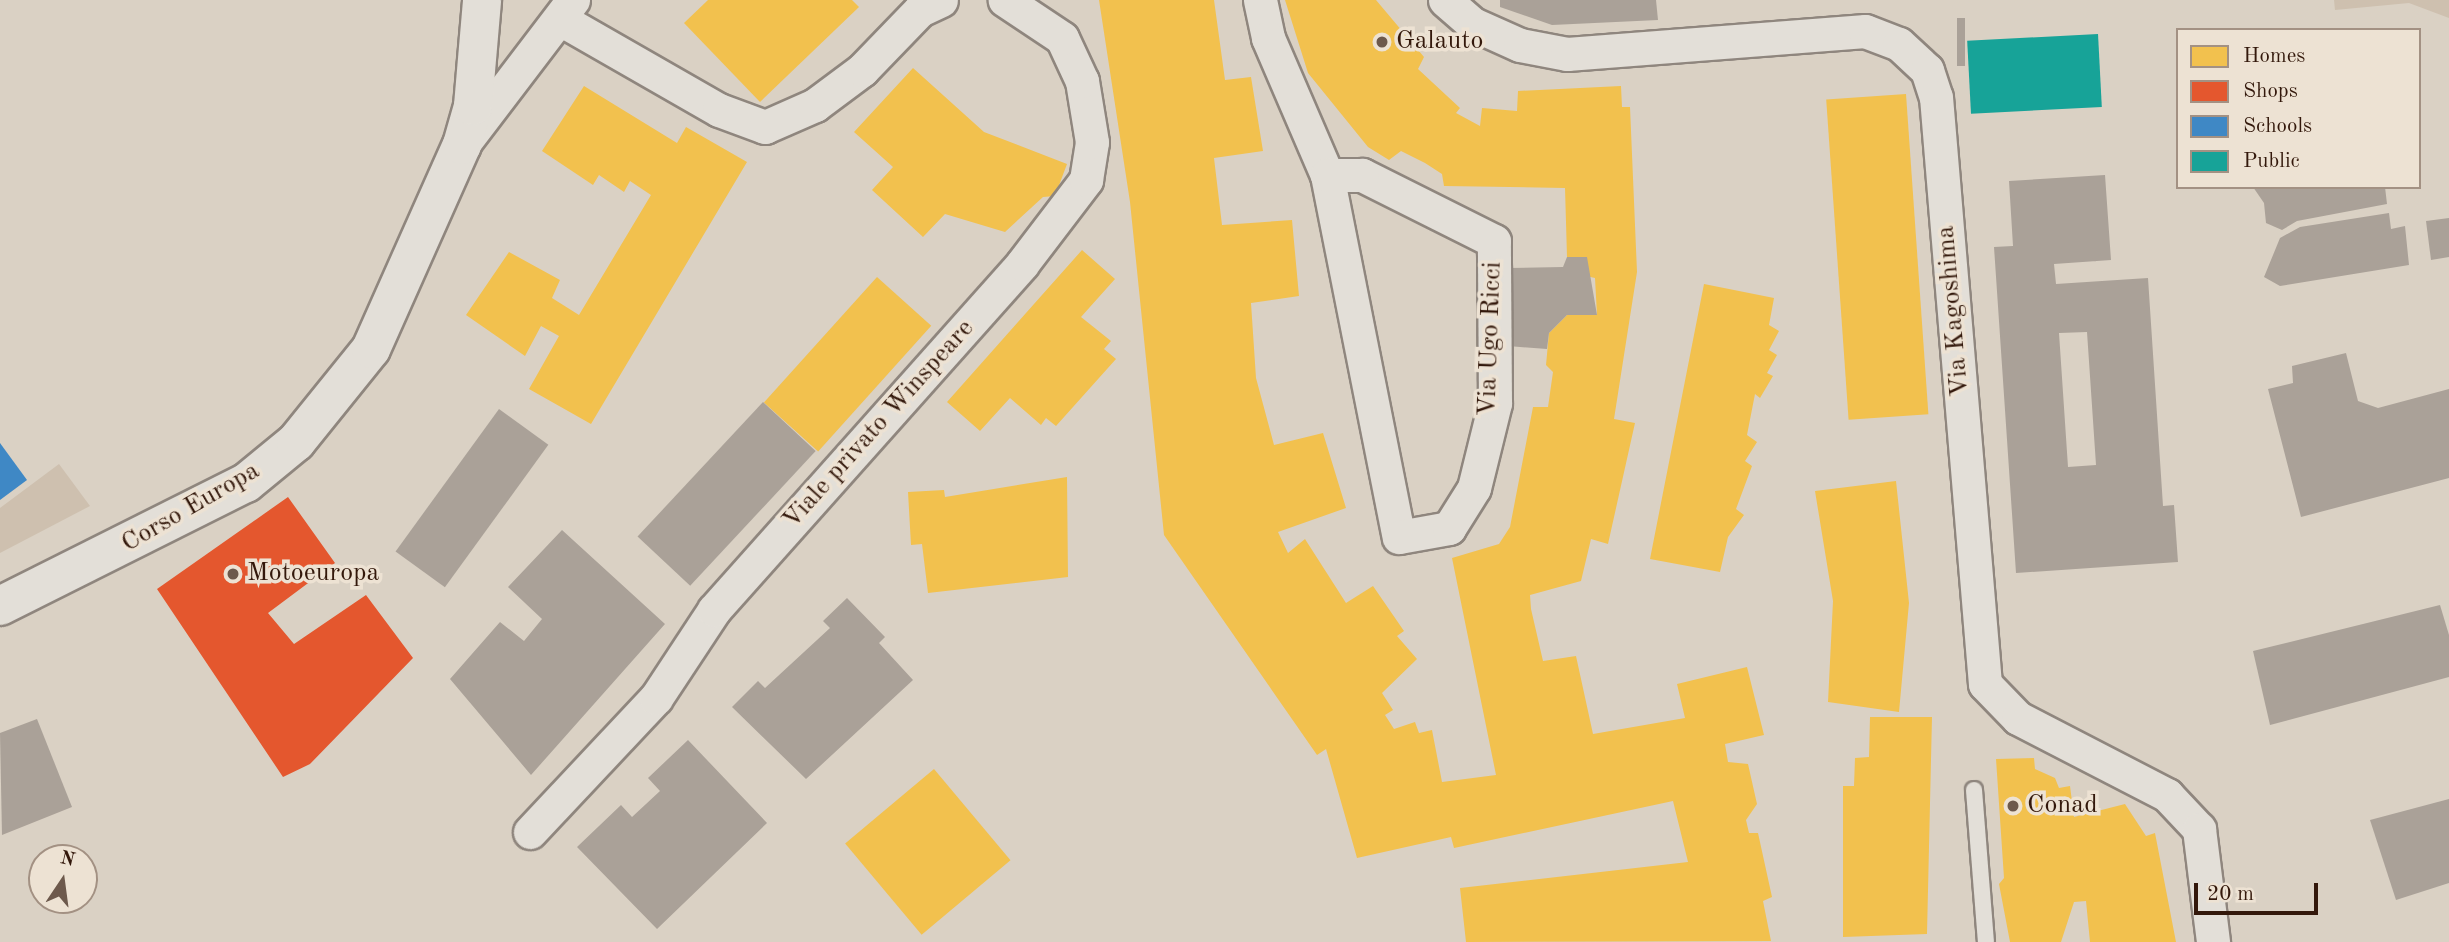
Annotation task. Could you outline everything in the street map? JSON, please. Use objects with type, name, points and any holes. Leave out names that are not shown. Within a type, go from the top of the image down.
[{"type":"main road","name":"Corso Europa","points":[[0,606],[246,483],[296,442],[371,349],[462,145],[475,94],[482,0]]},
{"type":"street","points":[[462,145],[567,9],[719,110],[765,127],[815,105],[862,70],[920,10],[941,0]]},
{"type":"street","name":"Viale privato Winspeare","points":[[530,832],[656,698],[714,610],[1022,264],[1086,180],[1093,142],[1082,81],[1062,38],[1005,0]]},
{"type":"street","name":"Via Ugo Ricci","points":[[1260,0],[1268,38],[1327,175],[1399,537],[1449,527],[1475,488],[1495,403],[1494,241],[1362,175],[1327,175]]},
{"type":"street","name":"Via Kagoshima","points":[[1445,0],[1473,24],[1520,45],[1567,54],[1865,32],[1899,44],[1927,70],[1936,97],[1985,684],[2018,718],[2167,795],[2199,829],[2213,942]]},
{"type":"lane","points":[[1974,790],[1986,942]]},
{"type":"shaded area","points":[[2334,0],[2449,0],[2449,18],[2409,3],[2335,10]]},
{"type":"shaded area","points":[[59,464],[90,506],[0,553],[0,508]]},
{"type":"building: Homes","points":[[708,0],[852,0],[859,7],[760,102],[684,23]]},
{"type":"building: Homes","points":[[1099,0],[1214,0],[1225,80],[1251,77],[1263,151],[1214,158],[1222,225],[1292,220],[1299,296],[1251,303],[1256,378],[1274,445],[1323,433],[1346,508],[1278,532],[1288,553],[1305,539],[1346,603],[1373,586],[1404,631],[1397,636],[1417,659],[1382,693],[1393,710],[1385,715],[1394,729],[1415,722],[1419,733],[1432,730],[1442,782],[1496,775],[1452,558],[1499,544],[1510,527],[1533,407],[1548,407],[1553,372],[1546,365],[1549,333],[1567,315],[1597,315],[1595,278],[1586,276],[1587,257],[1567,257],[1565,188],[1444,186],[1442,174],[1425,163],[1401,151],[1389,160],[1368,147],[1308,73],[1285,0],[1376,0],[1424,57],[1418,69],[1460,108],[1456,113],[1480,126],[1482,108],[1517,111],[1518,91],[1621,86],[1622,107],[1630,107],[1637,272],[1614,419],[1635,423],[1608,544],[1591,539],[1581,581],[1530,595],[1531,609],[1543,661],[1576,656],[1593,734],[1685,718],[1677,684],[1747,667],[1764,735],[1725,744],[1728,762],[1748,764],[1757,804],[1746,820],[1749,833],[1758,833],[1772,897],[1763,901],[1771,941],[1466,942],[1460,888],[1688,862],[1673,801],[1454,848],[1451,837],[1357,858],[1326,749],[1317,755],[1164,535],[1130,202]]},
{"type":"building: Homes","points":[[913,68],[984,132],[1067,164],[1055,196],[1043,197],[1005,232],[945,214],[923,237],[872,190],[893,167],[854,132]]},
{"type":"building: Homes","points":[[584,86],[677,143],[686,127],[747,162],[591,424],[529,389],[559,336],[541,326],[525,356],[466,315],[509,252],[560,280],[552,298],[579,315],[651,195],[630,181],[624,192],[599,175],[593,185],[542,151]]},
{"type":"building: Homes","points":[[1906,94],[1928,414],[1849,420],[1826,100]]},
{"type":"building: Homes","points":[[1082,250],[1115,279],[1081,317],[1111,341],[1104,349],[1116,359],[1056,426],[1046,418],[1041,425],[1010,398],[980,431],[947,402]]},
{"type":"building: Homes","points":[[877,277],[931,326],[818,451],[764,403]]},
{"type":"building: Homes","points":[[1704,284],[1774,298],[1769,325],[1779,331],[1769,350],[1777,355],[1767,373],[1773,376],[1760,398],[1755,394],[1747,435],[1757,442],[1745,461],[1752,466],[1736,509],[1744,515],[1728,537],[1720,572],[1650,559]]},
{"type":"building: Homes","points":[[1067,477],[1068,577],[928,593],[922,544],[911,545],[908,492],[944,490],[945,497]]},
{"type":"building: Homes","points":[[1896,481],[1909,603],[1899,712],[1828,702],[1833,601],[1815,491]]},
{"type":"building: Homes","points":[[1870,717],[1932,717],[1927,934],[1843,937],[1843,786],[1854,786],[1855,758],[1869,757]]},
{"type":"building: Homes","points":[[2034,758],[2035,769],[2055,778],[2059,788],[2070,786],[2074,817],[2125,804],[2146,836],[2155,833],[2176,942],[2090,942],[2086,901],[2074,902],[2061,942],[2010,942],[1999,884],[2004,878],[1996,759]]},
{"type":"building: Homes","points":[[934,769],[1010,860],[922,935],[845,844]]},
{"type":"building: Shops","points":[[288,497],[335,563],[268,613],[294,644],[366,595],[413,658],[310,764],[283,777],[157,589]]},
{"type":"building: Schools","points":[[0,443],[27,480],[0,500]]},
{"type":"building: Public","points":[[2098,34],[2102,107],[1971,114],[1967,41]]},
{"type":"building: Other","points":[[1500,0],[1656,0],[1658,20],[1552,25],[1500,7]]},
{"type":"building: Other","points":[[1957,18],[1965,18],[1965,66],[1957,66]]},
{"type":"building: Other","points":[[2105,175],[2111,260],[2054,264],[2056,284],[2148,278],[2163,506],[2174,505],[2178,562],[2016,573],[1994,247],[2013,246],[2009,181]],"holes":[[[2087,332],[2096,465],[2068,467],[2059,333]]]},
{"type":"building: Other","points":[[2254,189],[2385,189],[2387,204],[2297,221],[2282,230],[2266,223],[2264,203]]},
{"type":"building: Other","points":[[2389,213],[2391,229],[2405,226],[2409,265],[2280,286],[2264,277],[2280,238],[2300,227]]},
{"type":"building: Other","points":[[2449,218],[2449,257],[2431,260],[2426,221]]},
{"type":"building: Other","points":[[1567,257],[1587,257],[1597,315],[1567,315],[1549,333],[1547,349],[1508,346],[1509,268],[1563,267]]},
{"type":"building: Other","points":[[2346,353],[2358,401],[2378,408],[2449,389],[2449,478],[2301,517],[2268,389],[2293,383],[2292,366]]},
{"type":"building: Other","points":[[763,402],[816,451],[690,586],[638,537]]},
{"type":"building: Other","points":[[499,409],[548,445],[445,587],[396,551]]},
{"type":"building: Other","points":[[562,530],[665,624],[531,775],[450,679],[500,622],[524,641],[542,619],[508,587]]},
{"type":"building: Other","points":[[847,598],[885,637],[879,643],[913,680],[806,779],[732,707],[758,681],[765,688],[830,628],[823,621]]},
{"type":"building: Other","points":[[2440,605],[2449,635],[2449,677],[2270,725],[2253,651]]},
{"type":"building: Other","points":[[37,719],[72,807],[2,835],[0,733]]},
{"type":"building: Other","points":[[688,740],[767,823],[657,929],[577,847],[621,805],[632,817],[660,791],[648,778]]},
{"type":"building: Other","points":[[2449,799],[2449,883],[2396,900],[2370,820]]},
{"type":"place","name":"Galauto","points":[[1382,42]]},
{"type":"place","name":"Motoeuropa","points":[[233,574]]},
{"type":"place","name":"Conad","points":[[2013,806]]}]
